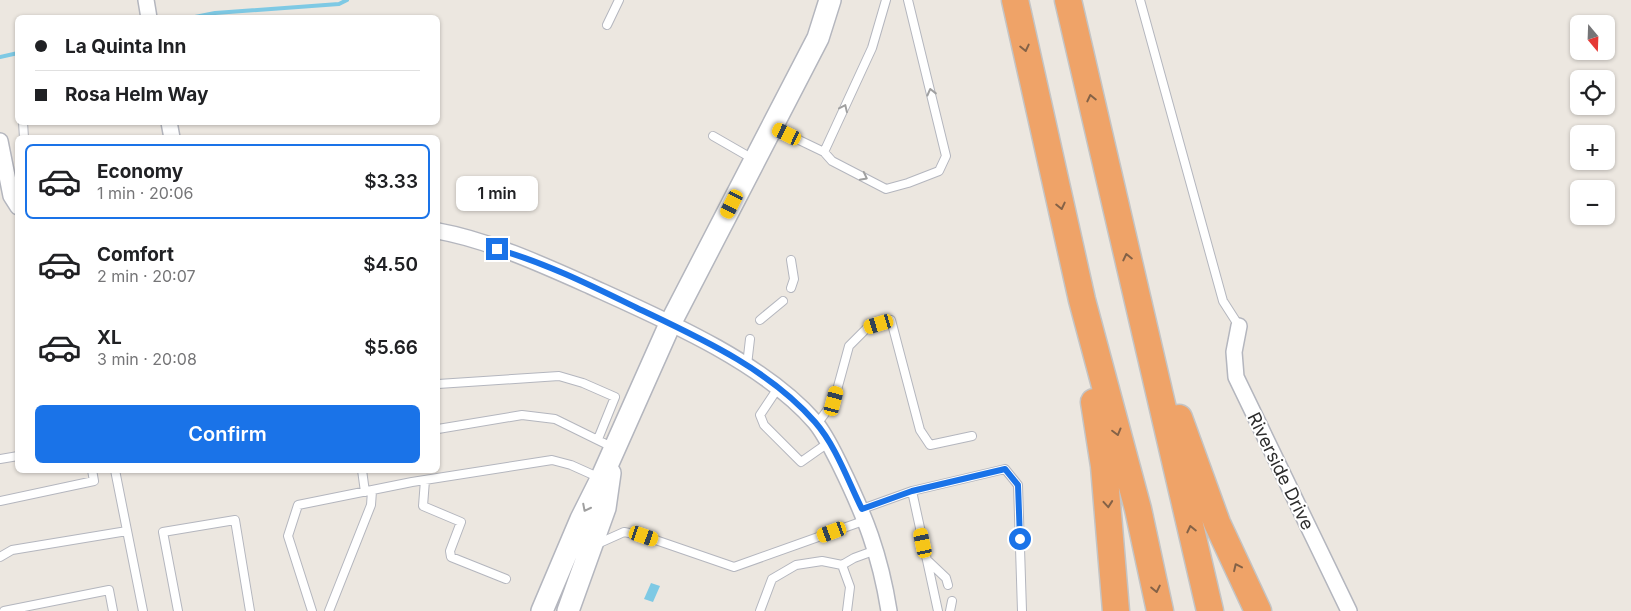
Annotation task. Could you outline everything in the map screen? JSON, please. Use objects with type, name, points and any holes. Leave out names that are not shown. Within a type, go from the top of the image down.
[{"type":"highway","points":[[1015,0],[1082,300],[1138,510],[1160,611]]},
{"type":"highway","points":[[1068,0],[1210,611]]},
{"type":"highway","points":[[1082,300],[1093,397],[1104,466],[1116,611]]},
{"type":"highway","points":[[1138,304],[1217,523],[1258,611]]},
{"type":"main road","points":[[542,611],[581,519],[601,479],[606,444],[818,38],[830,0]]},
{"type":"main road","points":[[568,611],[605,508],[606,444]]},
{"type":"street","points":[[146,0],[148,15]]},
{"type":"street","points":[[0,141],[11,196],[15,202]]},
{"type":"street","points":[[440,232],[527,258],[670,324],[747,365],[796,401],[817,424],[864,515],[882,568],[889,611]]},
{"type":"street","name":"Riverside Drive","points":[[1239,326],[1234,352],[1236,377],[1349,611]]},
{"type":"lane","points":[[607,25],[619,0]]},
{"type":"lane","points":[[824,152],[872,48],[886,0]]},
{"type":"lane","points":[[772,127],[824,152],[832,161],[886,189],[939,171],[946,156],[908,0]]},
{"type":"lane","points":[[1140,0],[1223,301],[1239,326]]},
{"type":"lane","points":[[713,136],[755,160]]},
{"type":"lane","points":[[791,260],[794,279],[791,288]]},
{"type":"lane","points":[[760,320],[784,301]]},
{"type":"lane","points":[[817,424],[834,401],[849,346],[867,328],[892,320],[920,430],[930,445],[972,436]]},
{"type":"lane","points":[[747,365],[750,339]]},
{"type":"lane","points":[[440,384],[559,376],[583,383],[615,397],[606,444],[555,419],[522,415],[440,429]]},
{"type":"lane","points":[[778,388],[760,415],[764,425],[801,462],[828,443]]},
{"type":"lane","points":[[0,459],[15,456]]},
{"type":"lane","points":[[312,611],[288,536],[298,505],[425,480],[552,460],[571,465],[601,479]]},
{"type":"lane","points":[[591,547],[624,532],[644,536],[734,567],[864,515],[912,491],[1005,469],[1018,485],[1022,611]]},
{"type":"lane","points":[[0,501],[94,480],[93,473]]},
{"type":"lane","points":[[116,473],[143,611]]},
{"type":"lane","points":[[329,611],[371,505],[363,473]]},
{"type":"lane","points":[[425,480],[423,506],[462,522],[450,551],[451,557],[506,579]]},
{"type":"lane","points":[[912,491],[938,611]]},
{"type":"lane","points":[[178,611],[163,532],[236,520],[250,611]]},
{"type":"lane","points":[[0,557],[12,550],[127,531]]},
{"type":"lane","points":[[760,611],[772,579],[796,565],[822,561],[842,565],[854,558],[876,550]]},
{"type":"lane","points":[[927,560],[946,578],[948,585]]},
{"type":"lane","points":[[842,565],[850,587],[847,611]]},
{"type":"lane","points":[[4,611],[109,590],[113,611]]},
{"type":"lane","points":[[950,611],[952,601]]},
{"type":"water","points":[[651,583],[660,586],[653,602],[644,599]]},
{"type":"waterway","points":[[205,15],[339,4],[347,0]]},
{"type":"waterway","points":[[0,57],[15,54]]},
{"type":"route","points":[[497,249],[527,258],[616,298],[670,324],[752,368],[796,401],[817,424],[833,451],[862,509],[912,491],[1005,469],[1018,485],[1020,539]]}]
